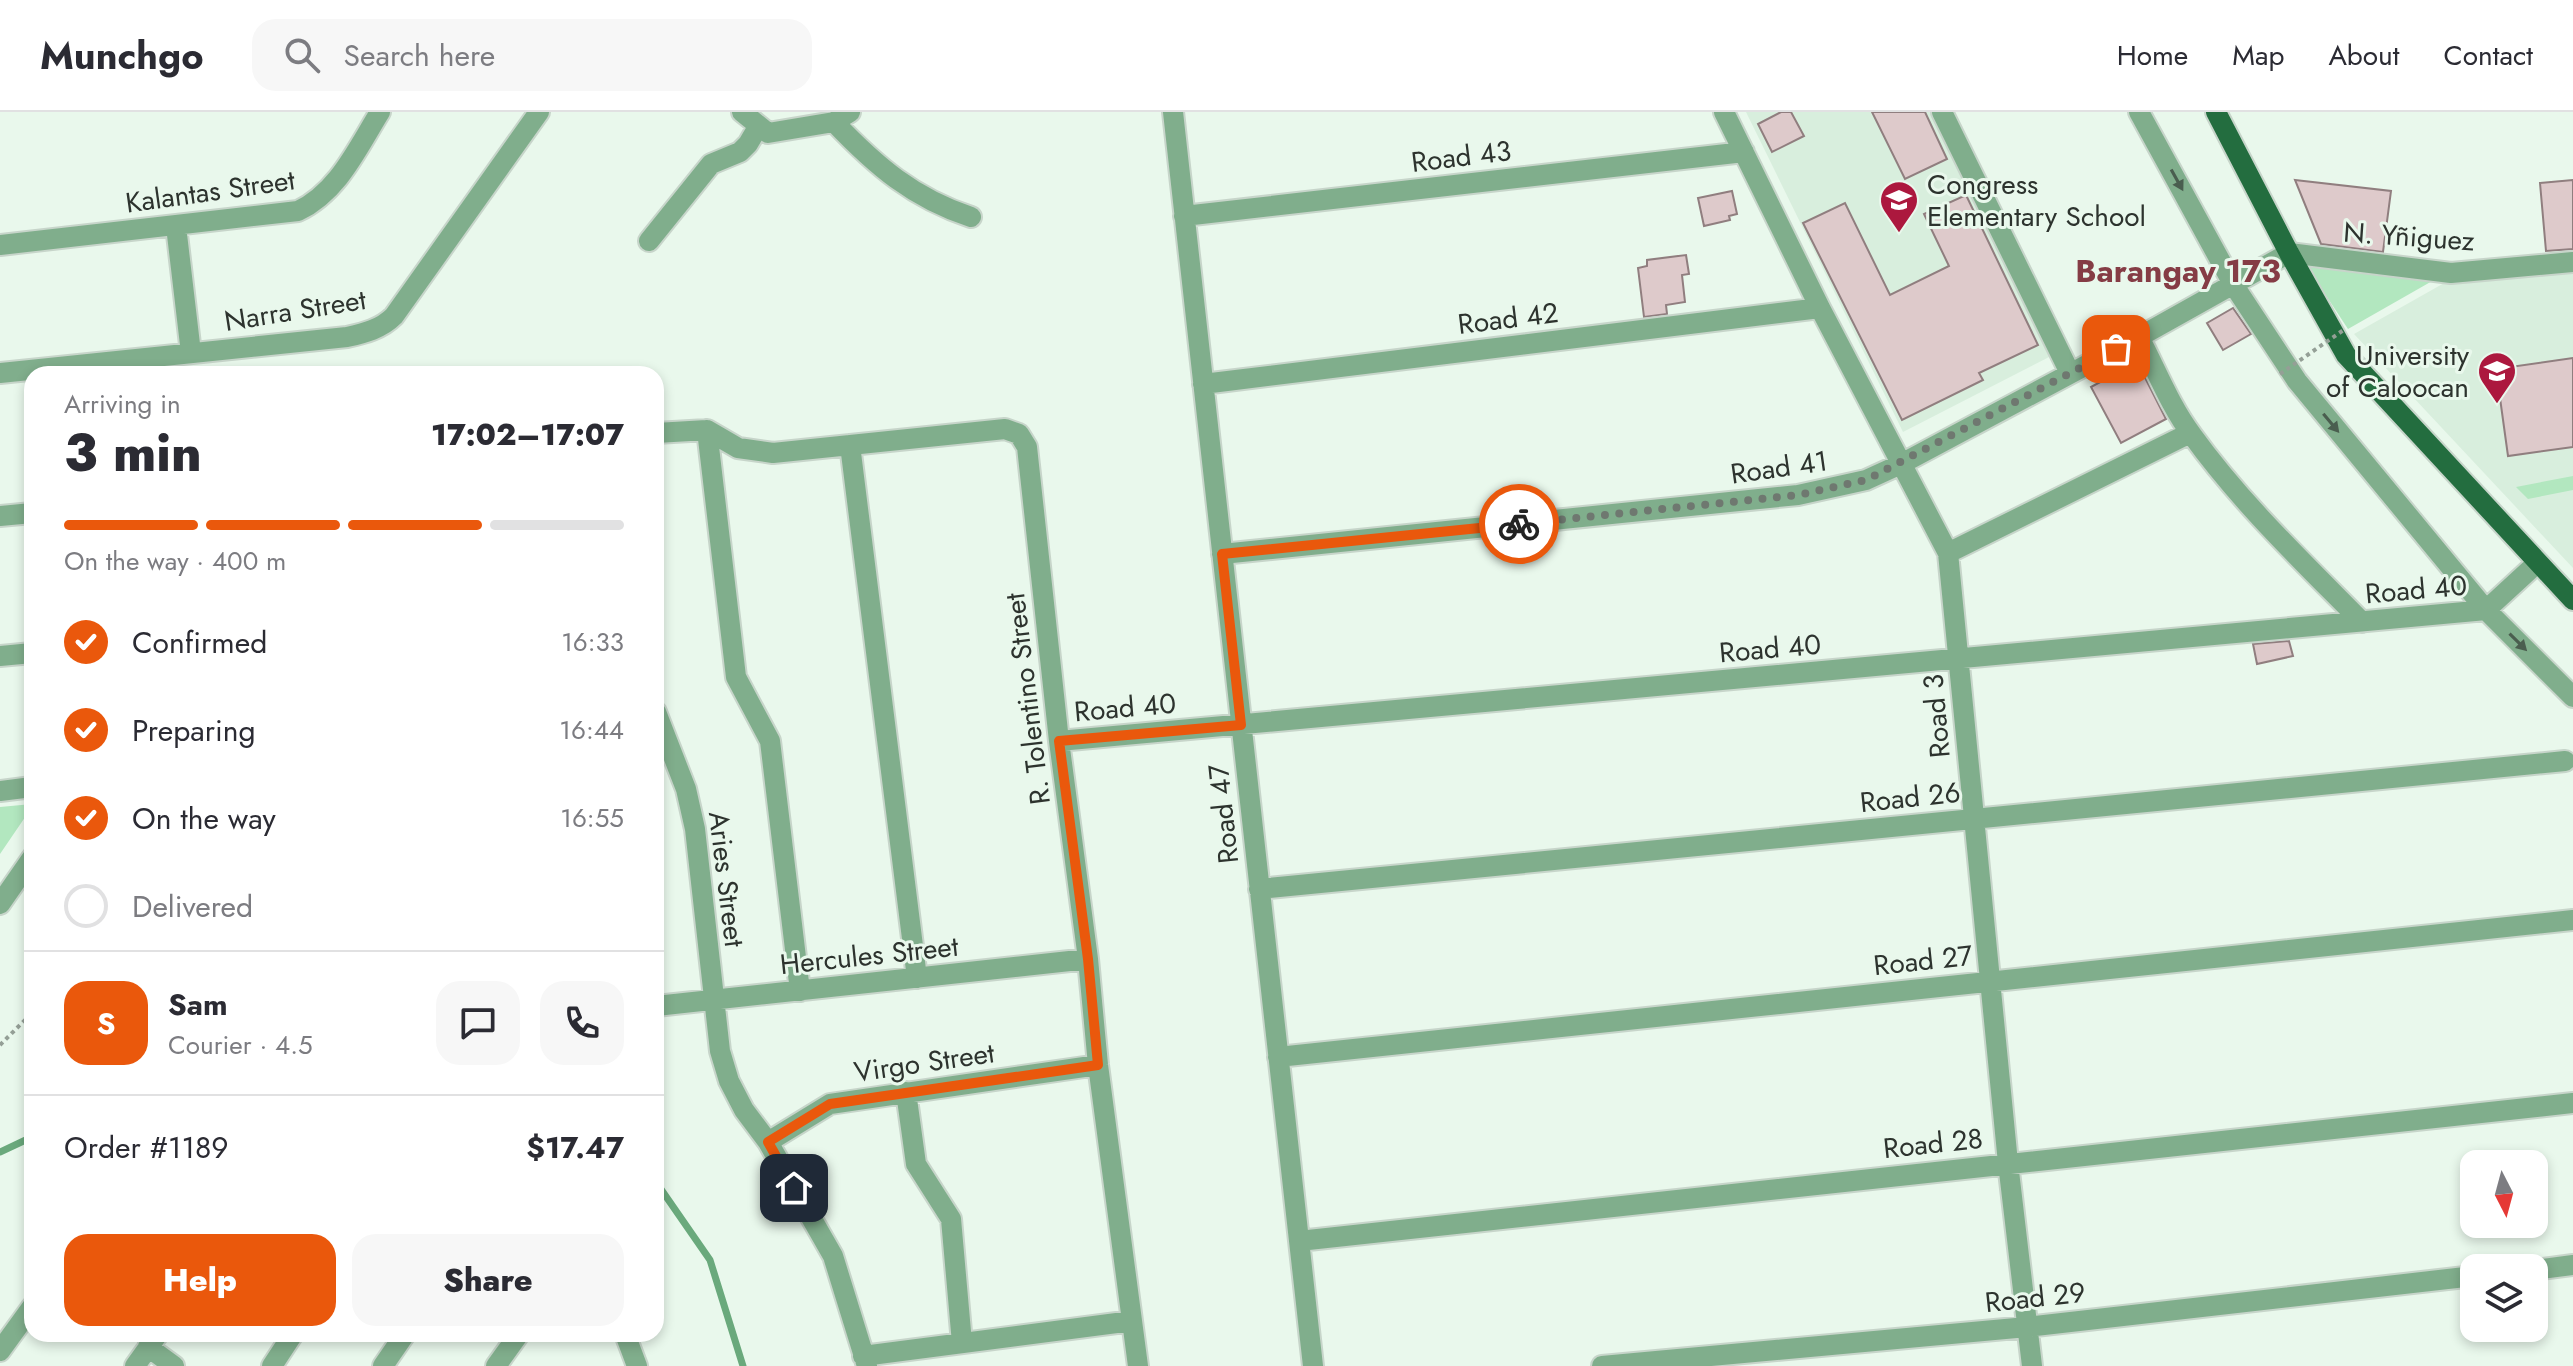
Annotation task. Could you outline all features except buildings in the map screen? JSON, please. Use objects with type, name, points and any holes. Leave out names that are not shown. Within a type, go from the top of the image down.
[{"type":"main road","points":[[2216,112],[2346,355],[2573,600]]},
{"type":"street","name":"Kalantas Street","points":[[0,245],[298,211],[317,202],[333,187],[380,112]]},
{"type":"street","name":"Narra Street","points":[[67,366],[347,337],[386,324],[539,112]]},
{"type":"street","points":[[742,112],[768,133],[842,117],[871,161],[940,207],[971,217]]},
{"type":"street","name":"Road 47","points":[[1173,112],[1313,1366]]},
{"type":"street","name":"Road 3","points":[[1724,112],[1820,308],[1948,553],[2008,1163],[2032,1366]]},
{"type":"street","points":[[1942,112],[2070,373]]},
{"type":"street","points":[[2139,112],[2233,284],[2297,381],[2486,610],[2573,697]]},
{"type":"street","points":[[649,241],[711,164],[740,152],[758,127]]},
{"type":"street","name":"Road 43","points":[[1184,216],[1744,152]]},
{"type":"street","points":[[176,226],[191,353]]},
{"type":"street","name":"Road 41","points":[[1222,554],[1798,495],[1866,480],[2139,337],[2289,253]]},
{"type":"street","name":"N. Yñiguez","points":[[2289,253],[2451,273],[2573,262]]},
{"type":"street","name":"Road 42","points":[[1203,384],[1820,308]]},
{"type":"street","points":[[2139,337],[2190,433],[2267,525],[2362,622]]},
{"type":"street","name":"Narra Street","points":[[0,373],[24,370]]},
{"type":"street","name":"R. Tolentino Street","points":[[850,445],[1005,429],[1019,434],[1027,447],[1059,741],[1088,959]]},
{"type":"street","points":[[707,430],[736,677],[770,741],[800,991]]},
{"type":"street","points":[[664,433],[707,430],[738,448],[773,453],[850,445],[917,978]]},
{"type":"street","points":[[1948,553],[2190,433]]},
{"type":"street","points":[[0,516],[24,514]]},
{"type":"street","points":[[2486,610],[2537,563]]},
{"type":"street","name":"Road 40","points":[[1059,741],[2486,610]]},
{"type":"street","points":[[0,656],[24,654]]},
{"type":"street","name":"Aries Street","points":[[664,733],[686,789],[695,829],[713,1000],[720,1051],[729,1081],[833,1256],[865,1361]]},
{"type":"street","name":"Road 26","points":[[1259,889],[2565,761]]},
{"type":"street","points":[[0,791],[24,788]]},
{"type":"street","points":[[0,904],[24,870]]},
{"type":"street","name":"Road 27","points":[[1278,1057],[2573,920]]},
{"type":"street","points":[[1088,959],[1098,1065],[1138,1366]]},
{"type":"street","name":"Hercules Street","points":[[664,1005],[1088,959]]},
{"type":"street","name":"Virgo Street","points":[[768,1142],[830,1104],[1098,1065]]},
{"type":"street","points":[[906,1092],[916,1164],[951,1219],[962,1343]]},
{"type":"street","name":"Road 28","points":[[1299,1241],[2573,1103]]},
{"type":"street","points":[[2548,1268],[2573,1265]]},
{"type":"street","name":"Road 29","points":[[1602,1366],[2027,1327],[2460,1278]]},
{"type":"street","points":[[0,1351],[24,1318]]},
{"type":"street","points":[[865,1361],[962,1343],[1132,1321]]},
{"type":"street","points":[[135,1366],[152,1342]]},
{"type":"street","points":[[154,1342],[174,1366]]},
{"type":"street","points":[[272,1366],[288,1342]]},
{"type":"street","points":[[383,1366],[400,1342]]},
{"type":"street","points":[[496,1366],[513,1342]]},
{"type":"street","points":[[628,1342],[637,1366]]},
{"type":"path","points":[[2280,374],[2345,329]]},
{"type":"path","points":[[0,1045],[24,1021]]},
{"type":"shaded area","name":"Congress Elementary School","points":[[1746,112],[1932,112],[2053,355],[1903,432]]},
{"type":"shaded area","name":"University of Caloocan","points":[[2573,267],[2573,568],[2354,334],[2453,278]]},
{"type":"green space","points":[[2302,259],[2441,276],[2348,329]]},
{"type":"green space","points":[[2573,476],[2573,490],[2528,499],[2516,487]]},
{"type":"green space","points":[[24,805],[24,819],[0,854],[0,807]]},
{"type":"waterway","points":[[0,1152],[24,1141]]},
{"type":"waterway","points":[[664,1194],[710,1260],[743,1366]]},
{"type":"way so far","points":[[1519,524],[1798,495],[1866,480],[2116,349]]},
{"type":"place","name":"Congress Elementary School","points":[[1899,234]]},
{"type":"place","name":"University of Caloocan","points":[[2497,405]]},
{"type":"district","name":"Barangay 173","points":[[2178,271]]},
{"type":"route","points":[[794,1188],[768,1142],[830,1104],[1098,1065],[1088,959],[1059,741],[1241,725],[1222,554],[1519,524]]}]
